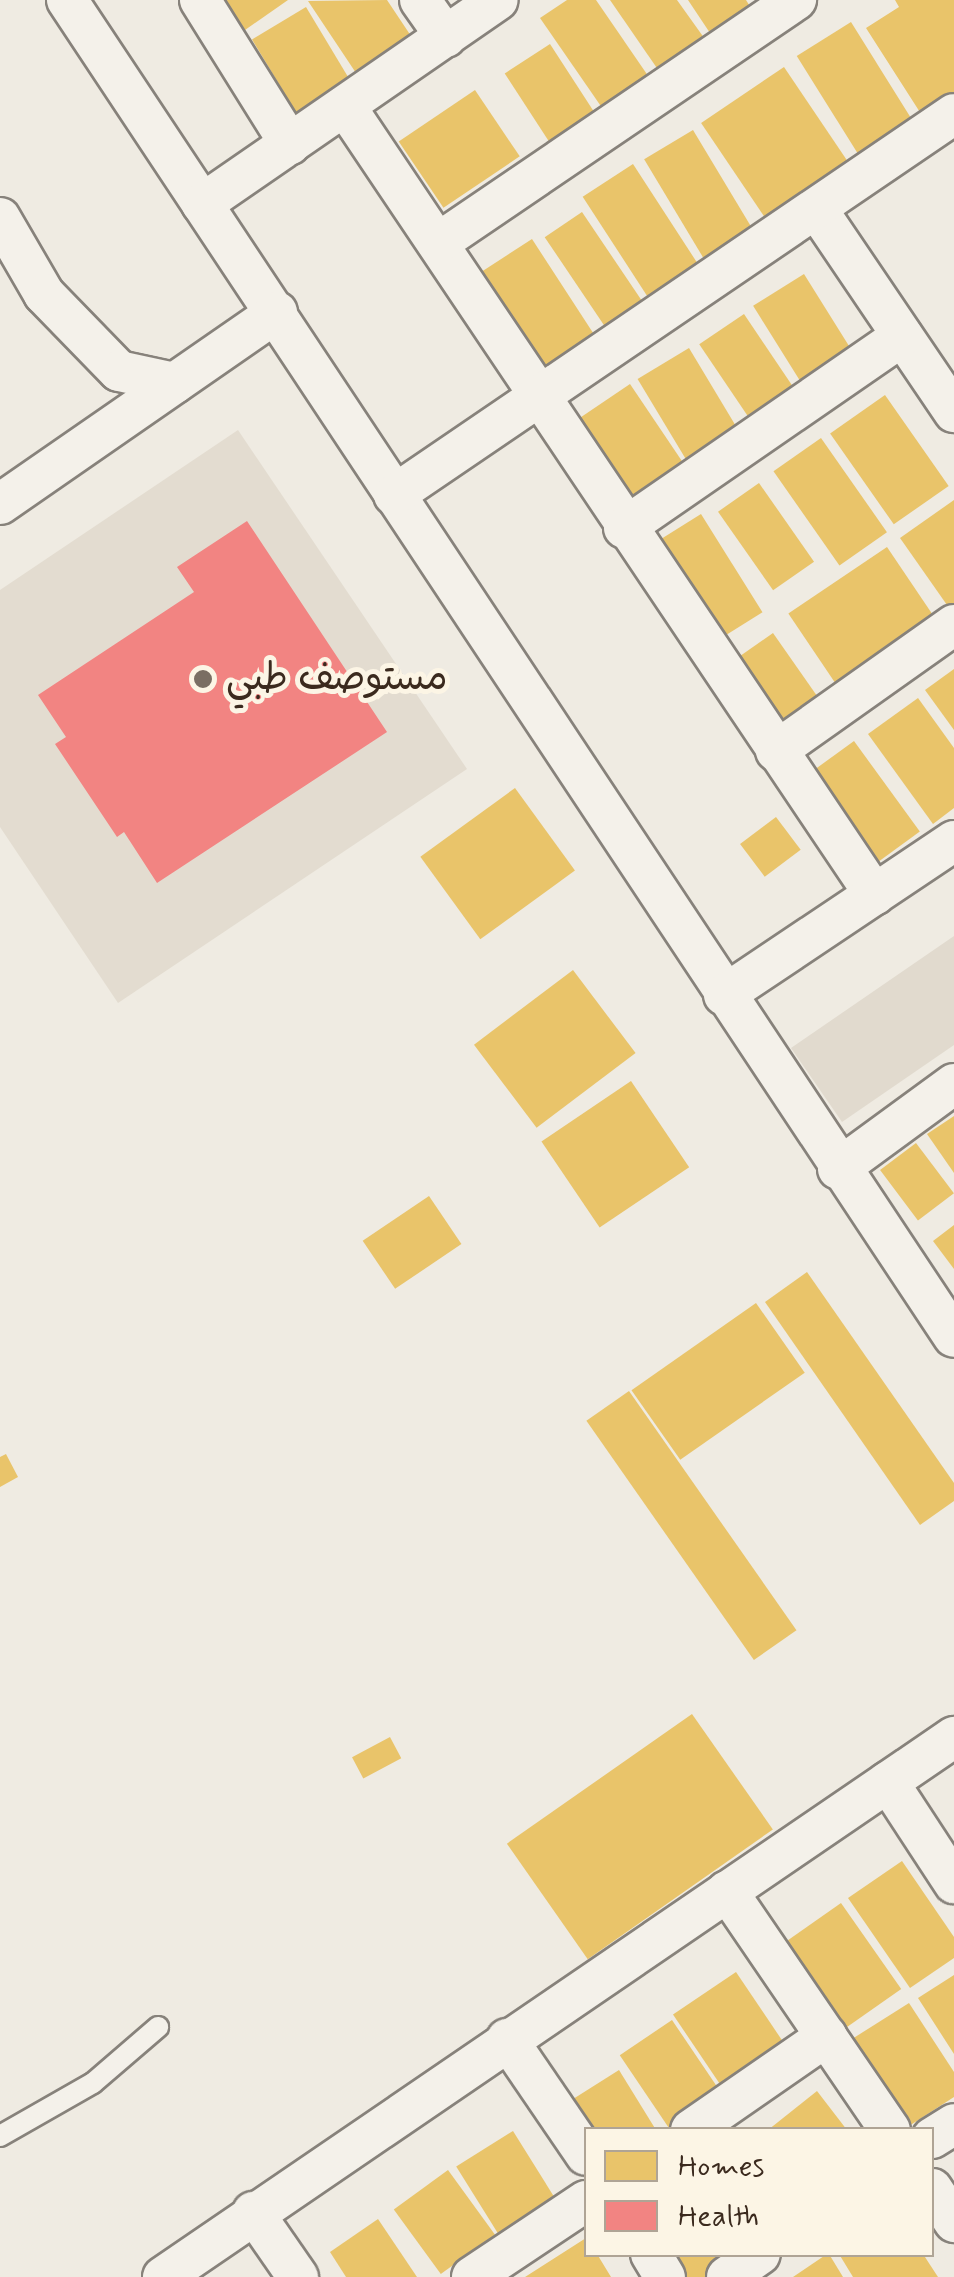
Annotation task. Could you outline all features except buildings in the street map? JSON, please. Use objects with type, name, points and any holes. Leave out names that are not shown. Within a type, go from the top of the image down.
[{"type":"street","points":[[67,0],[838,1169],[954,1338]]},
{"type":"street","points":[[200,0],[290,144]]},
{"type":"street","points":[[420,0],[446,37]]},
{"type":"street","points":[[202,204],[498,0]]},
{"type":"street","points":[[438,243],[796,0]]},
{"type":"street","points":[[345,106],[537,400],[875,894]]},
{"type":"street","points":[[394,496],[818,212],[954,114]]},
{"type":"street","points":[[818,212],[953,410]]},
{"type":"street","points":[[0,218],[44,294],[119,372],[174,383]]},
{"type":"street","points":[[0,504],[276,312]]},
{"type":"street","points":[[624,528],[902,336]]},
{"type":"street","points":[[776,751],[954,625]]},
{"type":"street","points":[[724,995],[954,841]]},
{"type":"street","points":[[838,1169],[954,1084]]},
{"type":"street","points":[[163,2277],[253,2212],[954,1738]]},
{"type":"street","points":[[888,1782],[954,1882]]},
{"type":"street","points":[[728,1891],[888,2127]]},
{"type":"street","points":[[695,2127],[826,2036]]},
{"type":"street","points":[[508,2040],[584,2152]]},
{"type":"street","points":[[934,2193],[954,2222]]},
{"type":"street","points":[[472,2277],[584,2202]]},
{"type":"street","points":[[253,2212],[298,2277]]},
{"type":"street","points":[[727,2277],[756,2257]]},
{"type":"lane","points":[[0,2136],[93,2082],[158,2026]]},
{"type":"shaded area","name":"مستوصف طبي","points":[[238,430],[467,769],[118,1003],[0,827],[0,590]]},
{"type":"shaded area","points":[[954,936],[954,1045],[842,1122],[791,1048]]},
{"type":"place","name":"مستوصف طبي","points":[[203,679]]}]
